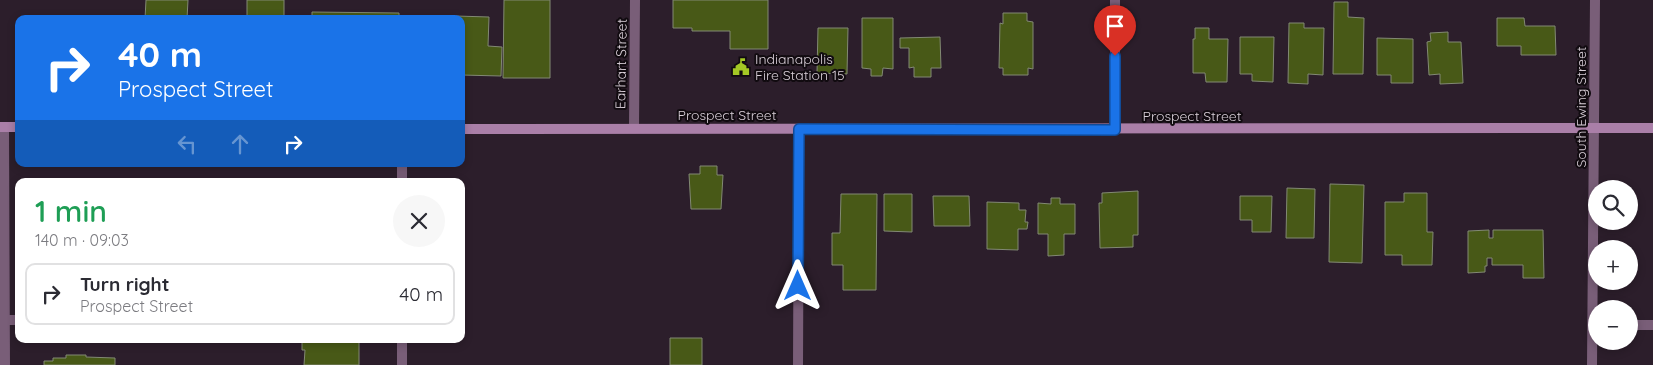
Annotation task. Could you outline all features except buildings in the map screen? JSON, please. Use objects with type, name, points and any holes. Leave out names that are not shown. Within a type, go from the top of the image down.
[{"type":"main road","points":[[2,127],[15,127]]},
{"type":"main road","name":"Prospect Street","points":[[465,129],[1115,130],[1653,128]]},
{"type":"street","name":"Earhart Street","points":[[634,128],[635,0]]},
{"type":"street","points":[[1115,0],[1115,130]]},
{"type":"street","name":"South Ewing Street","points":[[1594,300],[1595,0]]},
{"type":"street","points":[[2,127],[5,365]]},
{"type":"street","points":[[798,365],[799,129]]},
{"type":"street","points":[[1638,325],[1653,325]]},
{"type":"street","points":[[402,343],[402,365]]},
{"type":"street","name":"South Ewing Street","points":[[1592,365],[1593,350]]},
{"type":"place","name":"Indianapolis Fire Station 15","points":[[741,67]]},
{"type":"route","points":[[798,286],[799,129],[1115,130],[1115,56]]}]
